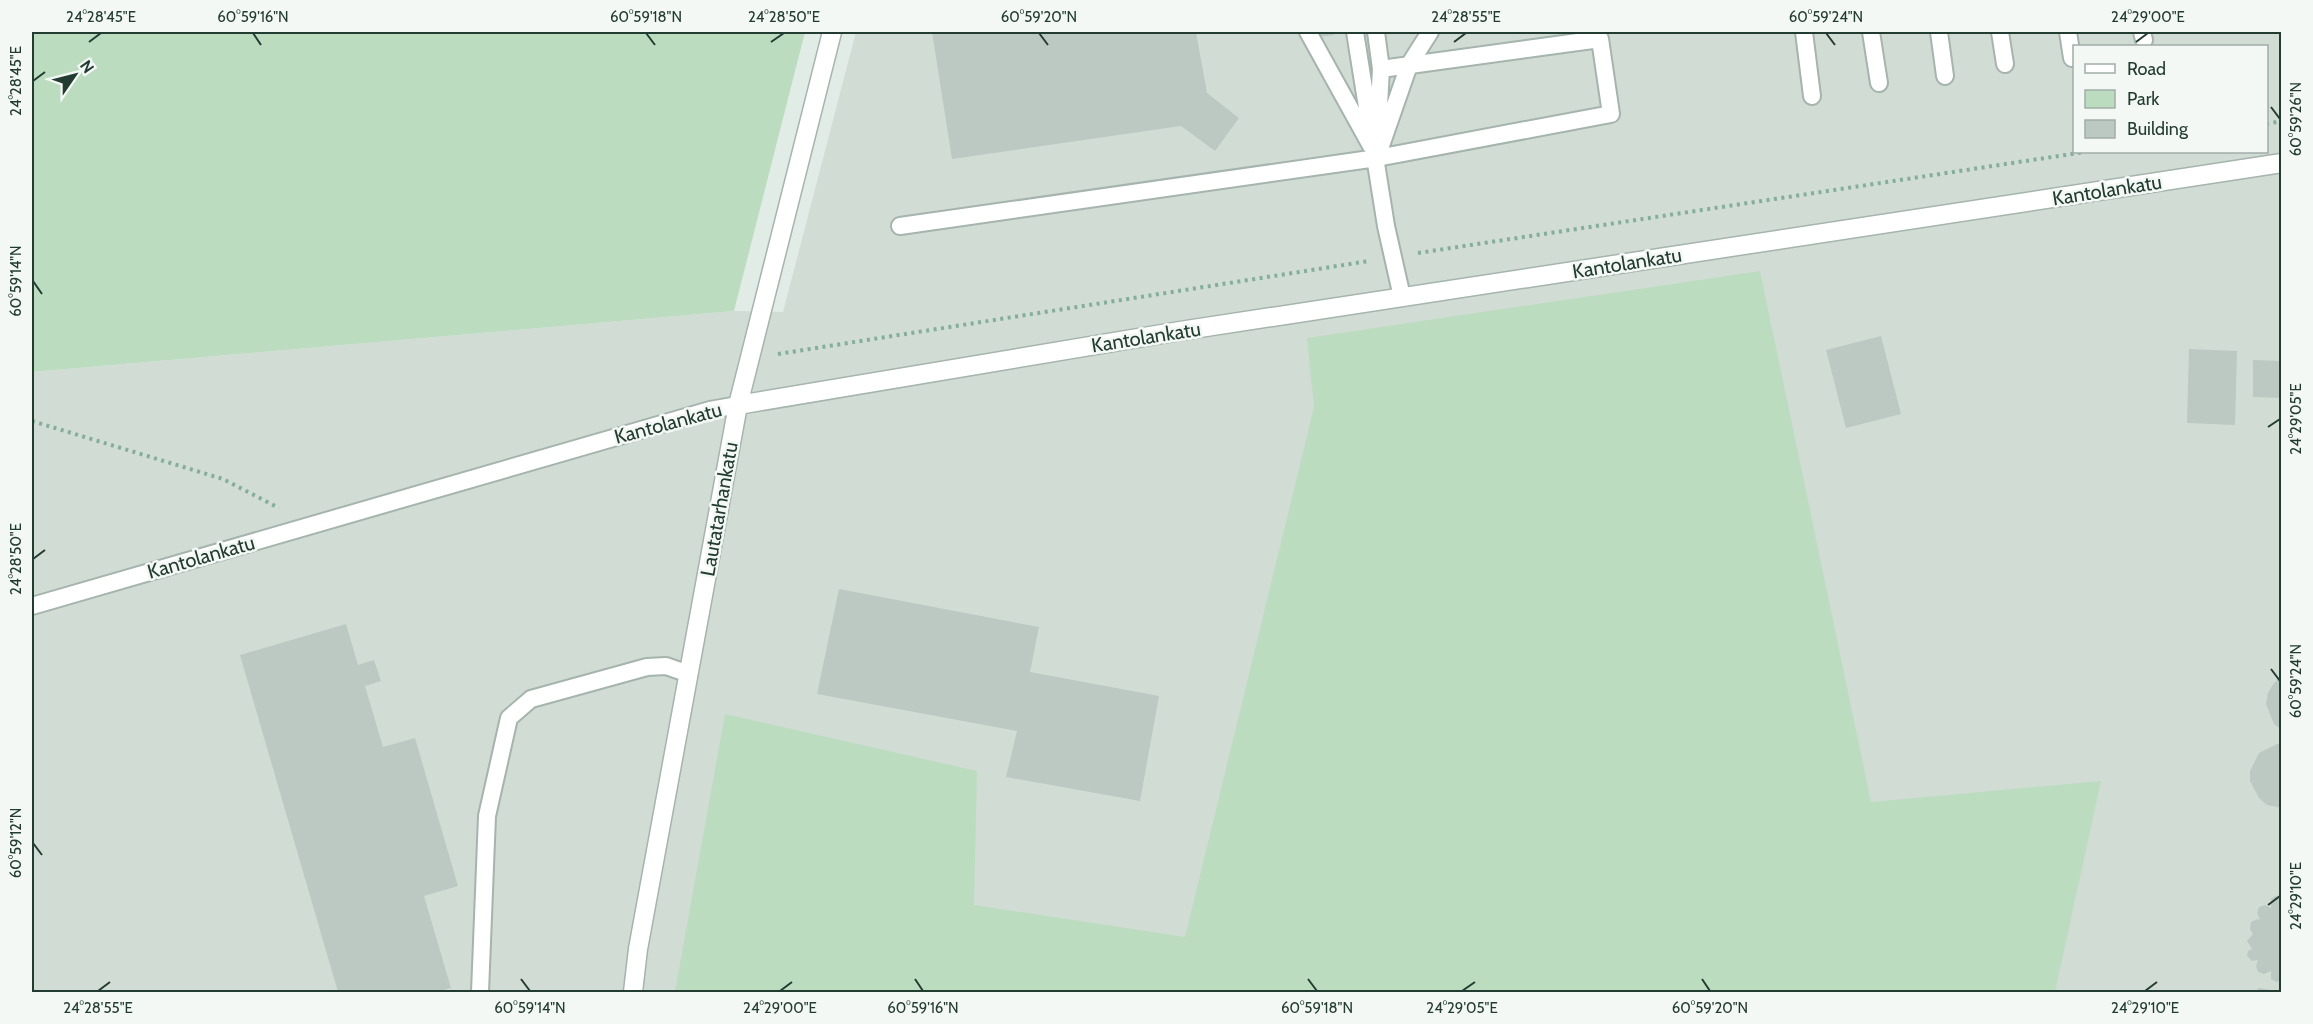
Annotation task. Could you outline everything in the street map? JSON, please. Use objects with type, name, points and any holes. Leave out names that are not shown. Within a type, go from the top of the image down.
[{"type":"street","name":"Lautatarhankatu","points":[[633,993],[639,949],[738,405],[832,32]]},
{"type":"street","name":"Kantolankatu","points":[[738,405],[1180,331],[2282,163]]},
{"type":"lane","points":[[1308,32],[1377,158]]},
{"type":"lane","points":[[1355,32],[1377,158],[1386,226],[1402,297]]},
{"type":"lane","points":[[1376,32],[1381,69],[1377,158]]},
{"type":"lane","points":[[1377,158],[1409,65],[1430,32]]},
{"type":"lane","points":[[1804,32],[1812,96]]},
{"type":"lane","points":[[1871,32],[1879,84]]},
{"type":"lane","points":[[1939,32],[1945,76]]},
{"type":"lane","points":[[2000,32],[2005,64]]},
{"type":"lane","points":[[2068,32],[2072,58]]},
{"type":"lane","points":[[900,226],[1377,158],[1611,114],[1600,39],[1381,69]]},
{"type":"lane","name":"Kantolankatu","points":[[32,606],[710,410],[738,405]]},
{"type":"lane","points":[[480,993],[487,816],[509,718],[531,699],[647,667],[666,666],[689,674]]},
{"type":"path","points":[[32,421],[223,479],[314,525]]},
{"type":"shaded area","points":[[856,32],[2281,32],[2281,992],[32,992],[32,372],[734,311],[783,312]]},
{"type":"green space","points":[[32,32],[805,32],[734,311],[32,372]]},
{"type":"green space","points":[[1760,271],[1871,802],[2101,781],[2055,992],[675,992],[725,714],[977,771],[974,905],[1185,937],[1314,407],[1307,338]]},
{"type":"building","points":[[932,32],[1196,32],[1207,93],[1239,118],[1215,151],[1181,126],[952,159]]},
{"type":"building","points":[[1316,32],[1333,32],[1334,35],[1317,37]]},
{"type":"building","points":[[1881,336],[1901,414],[1846,428],[1826,350]]},
{"type":"building","points":[[2189,349],[2237,351],[2235,425],[2187,423]]},
{"type":"building","points":[[2253,360],[2282,361],[2282,398],[2253,397]]},
{"type":"building","points":[[839,589],[1039,627],[1030,672],[1159,696],[1140,801],[1006,777],[1017,731],[817,694]]},
{"type":"building","points":[[346,624],[358,665],[374,660],[381,681],[365,686],[383,747],[415,738],[458,886],[424,896],[451,988],[435,992],[338,992],[240,655]]},
{"type":"building","points":[[2282,676],[2282,730],[2274,724],[2266,704],[2268,693]]},
{"type":"building","points":[[2277,744],[2282,744],[2282,808],[2267,805],[2259,798],[2250,781],[2250,771],[2259,753]]},
{"type":"building","points":[[2275,896],[2282,897],[2282,980],[2277,982],[2271,979],[2271,971],[2264,974],[2258,972],[2256,966],[2258,960],[2252,961],[2247,956],[2248,951],[2252,949],[2247,941],[2253,934],[2250,929],[2251,922],[2260,920],[2257,913],[2259,907],[2265,905],[2271,908],[2271,899]]},
{"type":"building","points":[[2258,988],[2277,991],[2277,992],[2257,992]]}]
